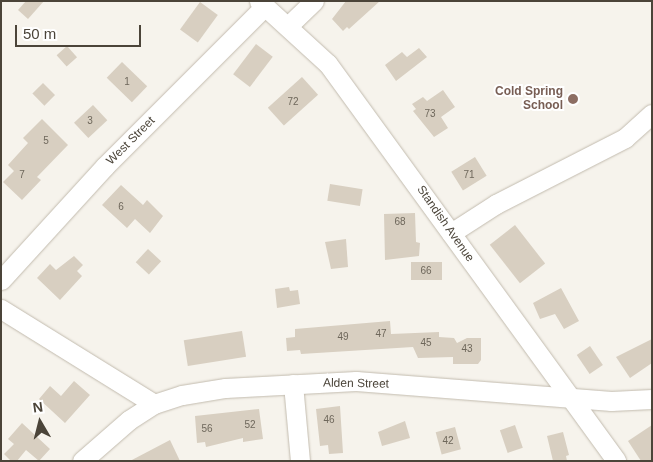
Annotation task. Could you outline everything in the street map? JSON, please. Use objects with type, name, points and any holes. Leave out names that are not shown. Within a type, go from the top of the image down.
[{"type":"street","points":[[288,26],[314,1]]},
{"type":"street","name":"Standish Avenue","points":[[262,3],[328,64],[616,461]]},
{"type":"street","name":"West Street","points":[[1,280],[106,166],[262,3]]},
{"type":"street","points":[[451,233],[496,204],[625,138],[652,114]]},
{"type":"street","points":[[1,310],[154,404]]},
{"type":"street","name":"Alden Street","points":[[82,461],[129,420],[154,404],[182,395],[225,388],[356,381],[572,398],[652,399]]},
{"type":"street","points":[[293,384],[300,461]]},
{"type":"building","points":[[26,1],[44,1],[28,19],[18,10]]},
{"type":"building","points":[[346,1],[380,1],[349,29],[347,27],[343,31],[332,19]]},
{"type":"building","points":[[200,2],[218,15],[198,42],[180,30]]},
{"type":"building","points":[[256,44],[273,57],[250,87],[233,74]]},
{"type":"building","points":[[67,46],[77,57],[67,67],[57,55]]},
{"type":"building","points":[[419,48],[427,57],[396,81],[385,65],[402,52],[407,57]]},
{"type":"building","points":[[122,62],[147,86],[132,102],[107,78]]},
{"type":"building","points":[[302,77],[318,95],[284,126],[268,108]]},
{"type":"building","points":[[43,83],[55,95],[44,106],[32,94]]},
{"type":"building","points":[[443,90],[455,107],[441,117],[448,128],[434,137],[413,111],[416,109],[412,104],[423,97],[427,101]]},
{"type":"building","points":[[93,105],[107,120],[88,138],[74,123]]},
{"type":"building","points":[[42,119],[68,145],[37,177],[41,180],[22,200],[3,182],[14,171],[8,165],[28,143],[23,138]]},
{"type":"building","points":[[475,157],[487,176],[463,190],[451,172]]},
{"type":"building","points":[[330,184],[363,189],[360,206],[327,201]]},
{"type":"building","points":[[121,185],[143,205],[147,200],[163,216],[150,233],[135,219],[127,228],[102,205]]},
{"type":"building","points":[[415,213],[416,242],[420,243],[419,256],[385,260],[384,214]]},
{"type":"building","points":[[515,225],[545,264],[520,283],[490,245]]},
{"type":"building","points":[[346,239],[348,267],[331,269],[325,242]]},
{"type":"building","points":[[148,249],[161,261],[149,274],[136,262]]},
{"type":"building","points":[[74,256],[83,265],[77,271],[82,276],[60,300],[37,278],[50,264],[56,270]]},
{"type":"building","points":[[411,262],[442,262],[442,280],[411,280]]},
{"type":"building","points":[[289,287],[290,291],[298,290],[300,304],[277,308],[275,289]]},
{"type":"building","points":[[561,288],[579,321],[564,329],[555,314],[540,319],[533,303]]},
{"type":"building","points":[[390,321],[391,334],[439,332],[439,337],[454,338],[457,343],[467,338],[481,338],[481,360],[478,364],[453,364],[453,357],[418,358],[413,347],[301,354],[300,350],[287,351],[286,338],[295,337],[295,329]]},
{"type":"building","points":[[242,331],[246,357],[188,366],[184,340]]},
{"type":"building","points":[[652,339],[652,363],[630,378],[616,357]]},
{"type":"building","points":[[590,346],[603,365],[590,374],[577,355]]},
{"type":"building","points":[[74,381],[90,395],[65,423],[39,399],[50,386],[61,396]]},
{"type":"building","points":[[340,406],[343,453],[329,454],[328,445],[320,446],[316,409]]},
{"type":"building","points":[[259,409],[263,439],[243,442],[243,438],[206,447],[205,442],[197,443],[195,416]]},
{"type":"building","points":[[405,421],[410,438],[382,446],[378,432]]},
{"type":"building","points":[[22,423],[50,449],[39,461],[26,450],[17,461],[11,461],[4,454],[14,444],[8,439]]},
{"type":"building","points":[[515,425],[523,448],[508,453],[500,430]]},
{"type":"building","points":[[652,425],[652,461],[641,461],[628,441]]},
{"type":"building","points":[[455,427],[461,449],[442,454],[436,432]]},
{"type":"building","points":[[563,432],[569,455],[566,456],[567,461],[553,461],[547,436]]},
{"type":"building","points":[[170,440],[180,461],[130,461]]},
{"type":"place","name":"Cold Spring School","points":[[573,99]]}]
